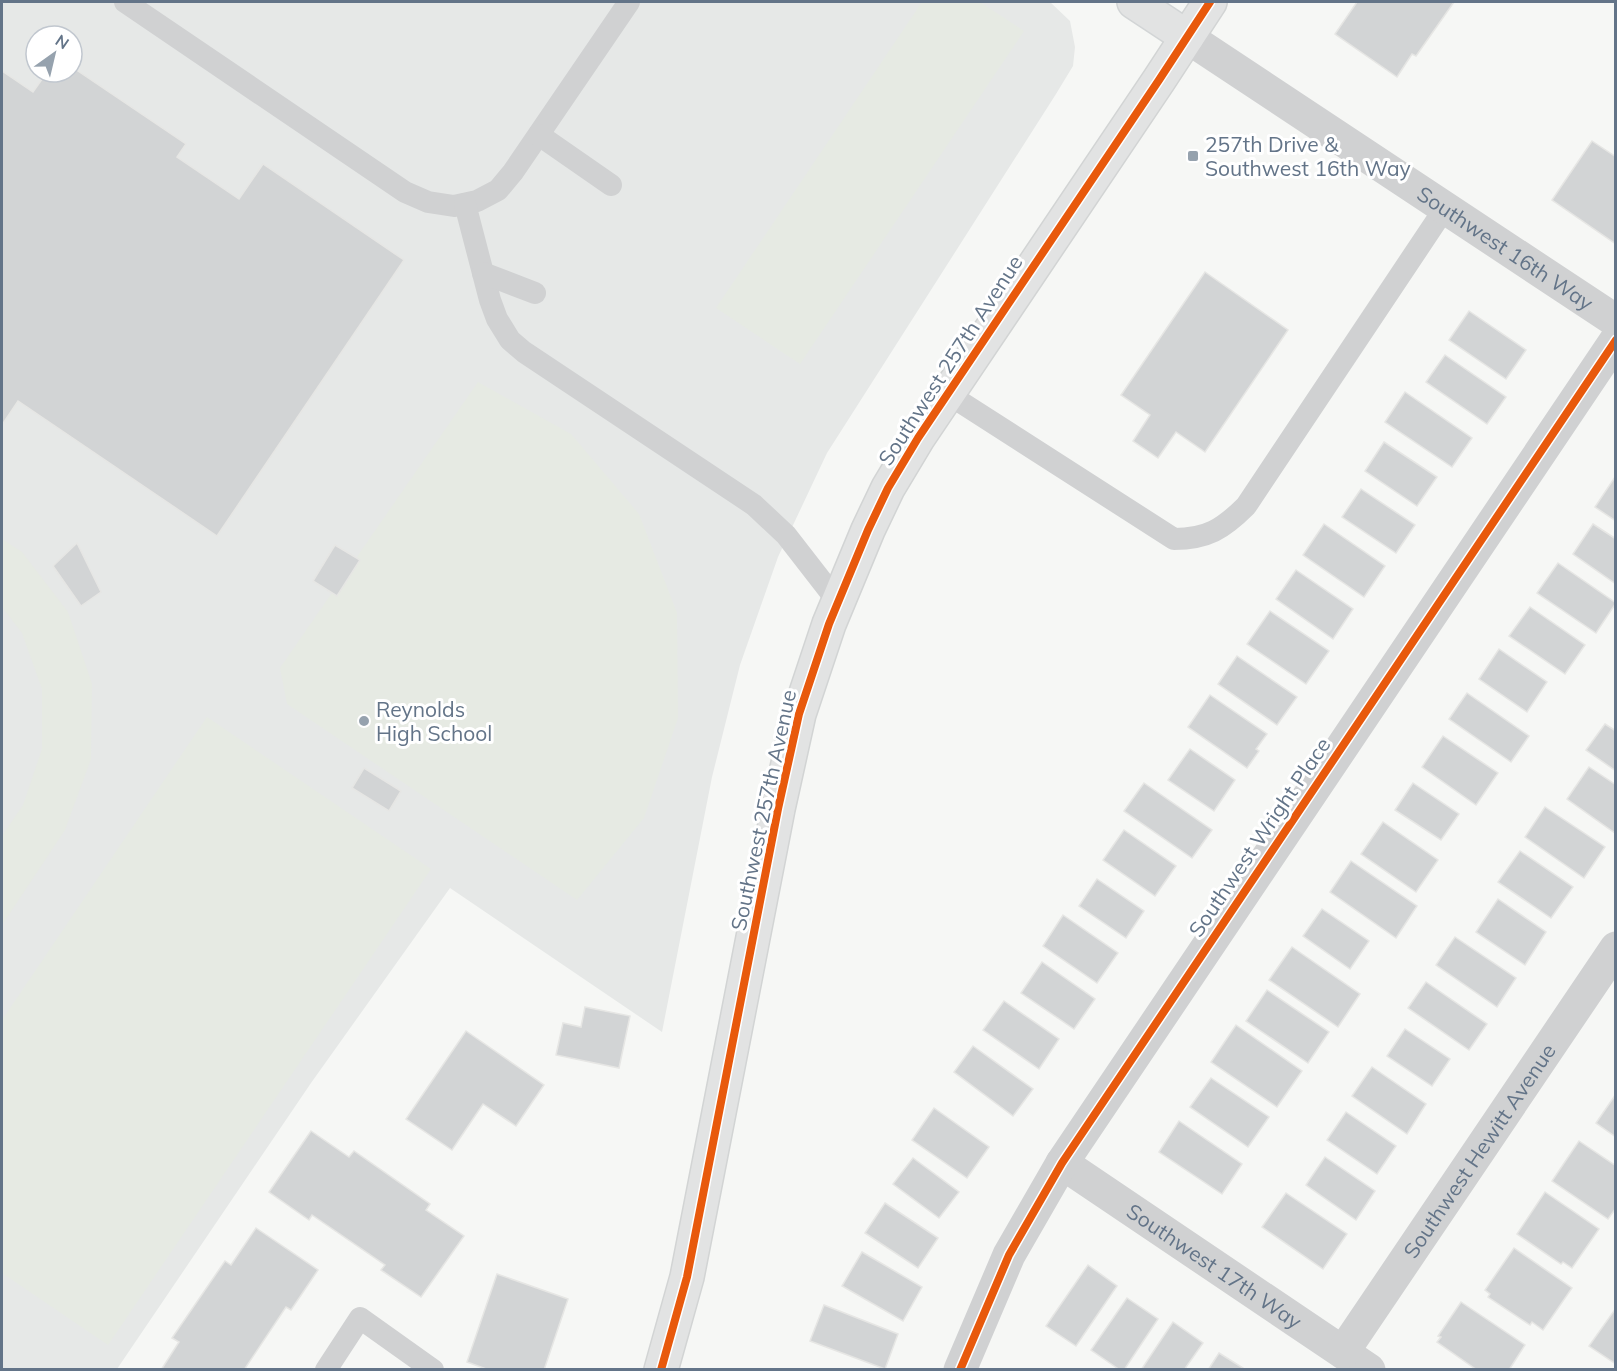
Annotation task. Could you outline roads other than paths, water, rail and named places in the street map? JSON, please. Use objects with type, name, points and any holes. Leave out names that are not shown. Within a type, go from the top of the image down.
[{"type":"main road","points":[[1134,2],[1187,37]]},
{"type":"main road","name":"Southwest 257th Avenue","points":[[661,1370],[687,1277],[778,809],[799,714],[829,624],[888,488],[918,438],[1210,2]]},
{"type":"street","name":"Southwest 16th Way","points":[[1187,37],[1616,321]]},
{"type":"street","name":"Southwest Wright Place","points":[[960,1370],[1009,1255],[1062,1163],[1616,340]]},
{"type":"street","name":"Southwest Hewitt Avenue","points":[[1356,1361],[1616,948]]},
{"type":"street","name":"Southwest 17th Way","points":[[1062,1163],[1356,1361]]},
{"type":"lane","points":[[125,2],[405,192],[428,202],[454,206],[477,201],[498,189],[513,172],[629,2]]},
{"type":"lane","points":[[538,135],[611,185]]},
{"type":"lane","points":[[465,204],[490,300],[497,319],[510,340],[524,352],[754,505],[786,535],[838,602]]},
{"type":"lane","points":[[948,394],[1174,539],[1192,539],[1216,531],[1246,506],[1445,208]]},
{"type":"lane","points":[[483,273],[535,293]]},
{"type":"lane","points":[[326,1370],[360,1318],[433,1370]]},
{"type":"place","name":"257th Drive & Southwest 16th Way","points":[[1193,156]]},
{"type":"place","name":"Reynolds High School","points":[[364,721]]}]
